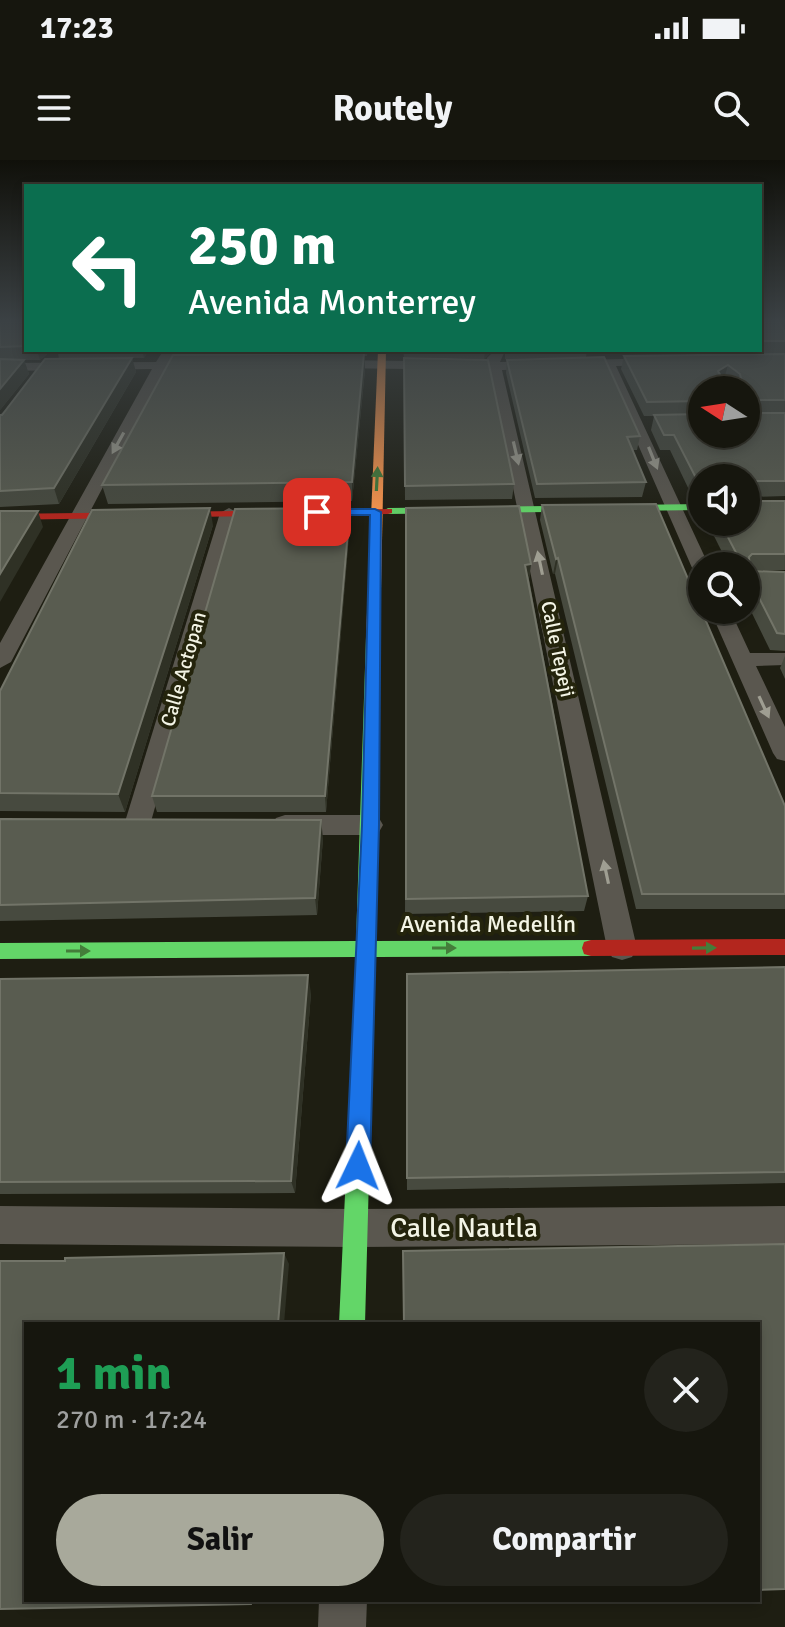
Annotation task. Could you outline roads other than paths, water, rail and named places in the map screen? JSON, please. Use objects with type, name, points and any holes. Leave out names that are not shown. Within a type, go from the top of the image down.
[{"type":"main road","points":[[352,1322],[370,825],[375,512],[381,388]]},
{"type":"main road","points":[[0,517],[688,507]]},
{"type":"main road","name":"Avenida Medellín","points":[[0,951],[785,947]]},
{"type":"street","points":[[0,662],[148,388]]},
{"type":"street","name":"Calle Tepeji","points":[[504,388],[622,948]]},
{"type":"street","points":[[625,388],[647,422],[673,508],[694,552]]},
{"type":"street","name":"Calle Actopan","points":[[137,825],[229,513]]},
{"type":"street","points":[[726,624],[785,753]]},
{"type":"street","points":[[742,660],[785,659]]},
{"type":"street","points":[[107,824],[168,825]]},
{"type":"street","points":[[261,825],[370,825]]},
{"type":"street","name":"Calle Nautla","points":[[0,1225],[356,1228],[785,1225]]},
{"type":"street","points":[[342,1627],[343,1602]]}]
